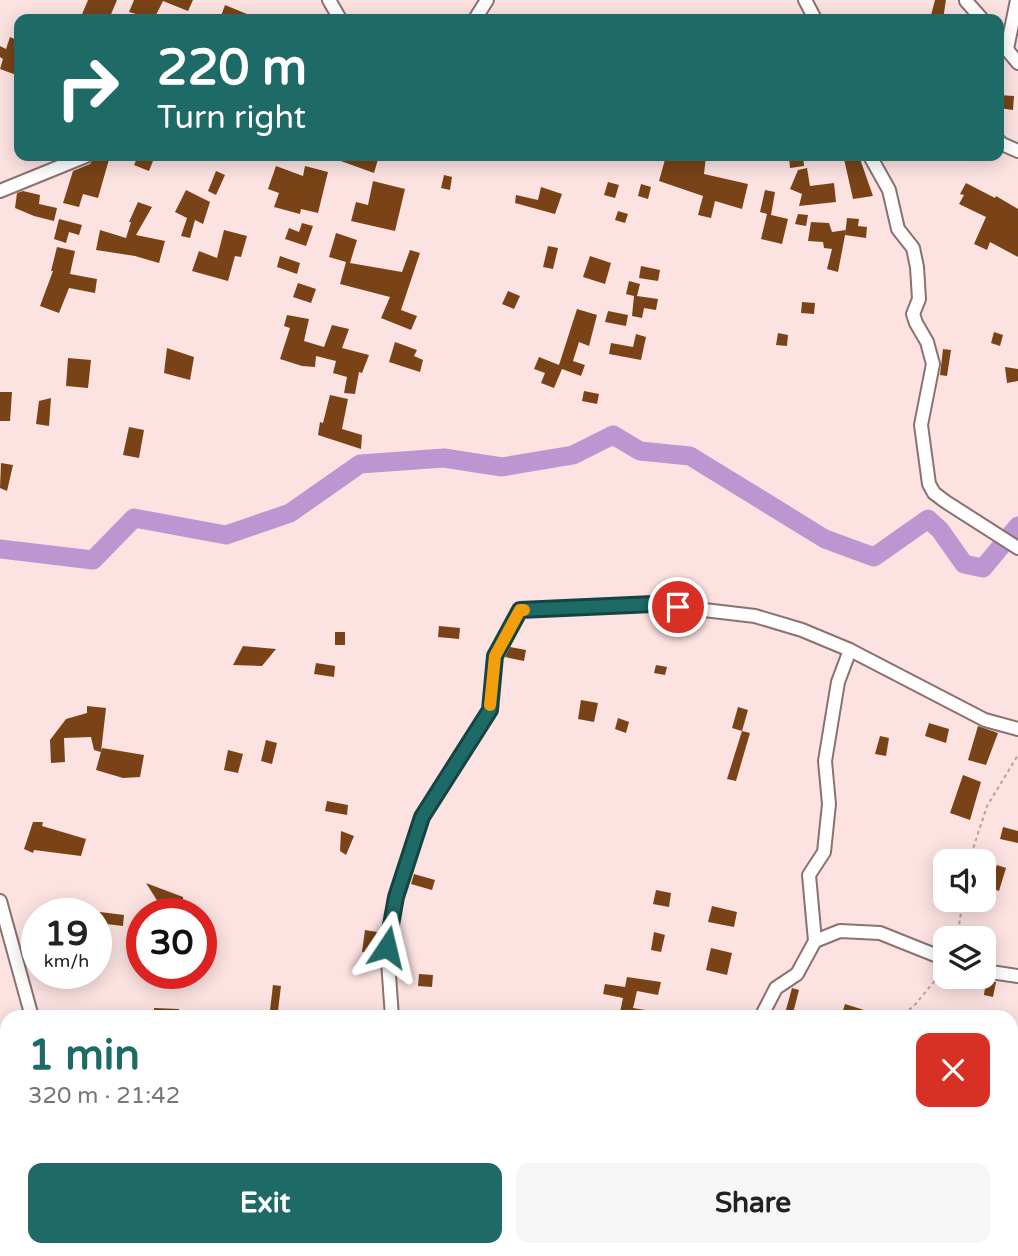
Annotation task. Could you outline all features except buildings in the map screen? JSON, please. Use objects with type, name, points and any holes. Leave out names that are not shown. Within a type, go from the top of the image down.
[{"type":"street","points":[[1004,42],[1017,0]]},
{"type":"street","points":[[1004,46],[1018,63]]},
{"type":"street","points":[[0,191],[74,161]]},
{"type":"street","points":[[873,161],[888,190],[898,229],[913,248],[918,267],[919,299],[914,314],[927,342],[933,364],[920,425],[929,484],[934,493],[946,502],[1018,548]]},
{"type":"street","points":[[392,1010],[387,947],[396,897],[422,817],[490,710],[495,656],[520,610],[653,604],[755,616],[802,630],[850,650],[985,720],[1018,729]]},
{"type":"street","points":[[765,1010],[776,988],[797,974],[815,941],[809,876],[824,852],[829,804],[825,761],[838,682],[850,650]]},
{"type":"street","points":[[0,901],[30,1010]]},
{"type":"street","points":[[815,941],[841,931],[880,933],[933,954]]},
{"type":"street","points":[[996,973],[1018,976]]},
{"type":"path","points":[[972,849],[987,806],[1018,755]]},
{"type":"path","points":[[908,1010],[933,983]]},
{"type":"waterway","points":[[0,549],[93,560],[134,518],[226,535],[290,513],[360,464],[444,458],[502,467],[573,455],[613,435],[640,451],[690,456],[825,539],[874,557],[928,519],[940,530],[964,564],[983,568],[1018,526]]},
{"type":"slow traffic","points":[[490,705],[495,656],[520,610],[524,610]]},
{"type":"route","points":[[387,947],[396,897],[422,817],[490,710],[495,656],[520,610],[653,604],[678,607]]}]
